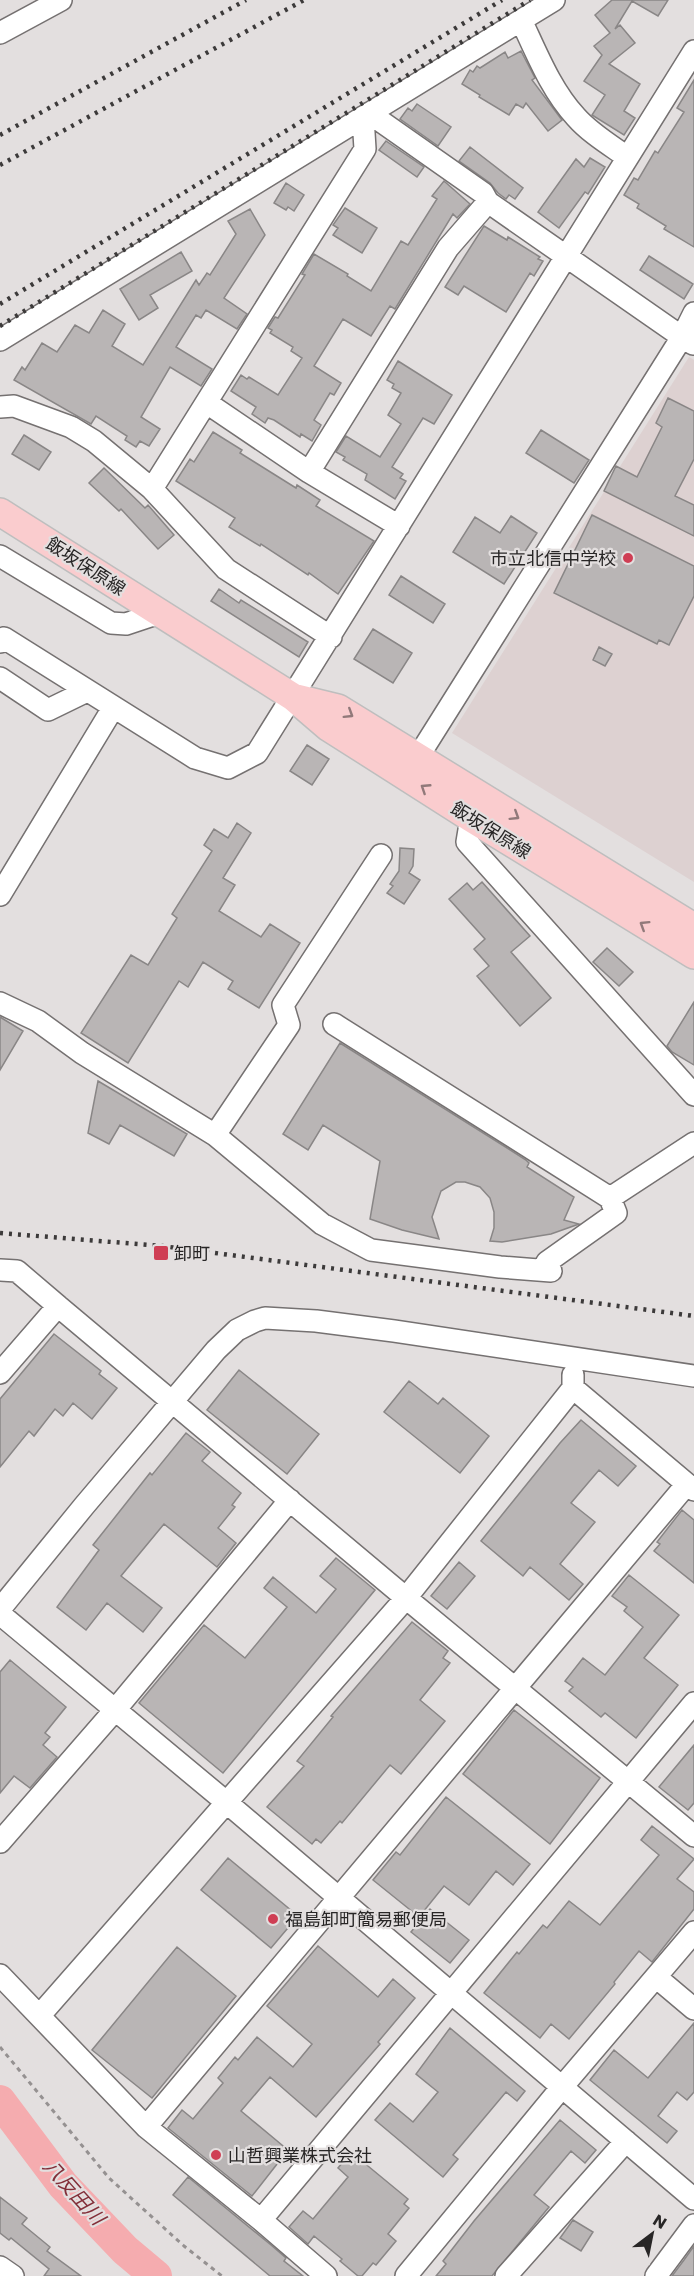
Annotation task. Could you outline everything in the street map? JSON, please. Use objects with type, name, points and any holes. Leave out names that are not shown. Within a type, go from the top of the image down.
[{"type":"main road","name":"飯坂保原線","points":[[0,512],[293,697],[328,727],[694,956]]},
{"type":"main road","name":"飯坂保原線","points":[[293,697],[338,708],[694,927]]},
{"type":"street","points":[[0,33],[61,0]]},
{"type":"street","points":[[0,340],[554,0]]},
{"type":"street","points":[[521,20],[549,80],[576,118],[627,157]]},
{"type":"street","points":[[0,642],[4,638],[195,758],[228,768],[257,753],[694,51]]},
{"type":"street","points":[[366,115],[483,193],[488,202],[688,340]]},
{"type":"street","points":[[152,489],[365,149],[366,115]]},
{"type":"street","points":[[309,472],[448,248],[488,202]]},
{"type":"street","points":[[418,757],[688,340],[694,313]]},
{"type":"street","points":[[207,403],[309,472],[399,526]]},
{"type":"street","points":[[0,407],[14,406],[70,427],[94,441],[152,489],[226,569],[331,637]]},
{"type":"street","points":[[0,556],[111,623],[126,624],[159,614]]},
{"type":"street","points":[[0,678],[48,710],[87,691]]},
{"type":"street","points":[[0,895],[113,708]]},
{"type":"street","points":[[471,818],[467,842],[694,1095]]},
{"type":"street","points":[[215,1135],[289,1025],[283,1005],[381,855]]},
{"type":"street","points":[[0,1004],[38,1021],[82,1053],[215,1135],[322,1224],[371,1250],[547,1271],[547,1262],[616,1213],[610,1198],[334,1024]]},
{"type":"street","points":[[610,1198],[694,1143]]},
{"type":"street","points":[[0,1270],[17,1271],[406,1598],[694,1836]]},
{"type":"street","points":[[0,1373],[58,1306]]},
{"type":"street","points":[[0,1609],[216,1350],[237,1330],[265,1318],[316,1321],[394,1331],[694,1376]]},
{"type":"street","points":[[40,2016],[406,1598],[573,1388],[571,1358]]},
{"type":"street","points":[[146,2127],[515,1688],[691,1487],[573,1388]]},
{"type":"street","points":[[0,1842],[115,1710],[290,1500]]},
{"type":"street","points":[[0,1614],[226,1802],[694,2199]]},
{"type":"street","points":[[261,2220],[451,1995],[627,1780],[694,1703]]},
{"type":"street","points":[[406,2276],[694,1932]]},
{"type":"street","points":[[0,1975],[146,2127],[326,2276]]},
{"type":"street","points":[[656,1977],[694,2009]]},
{"type":"street","points":[[506,2276],[626,2142]]},
{"type":"street","points":[[656,2276],[694,2225]]},
{"type":"street","points":[[0,2267],[13,2276]]},
{"type":"path","points":[[0,2047],[109,2178],[184,2246],[222,2276]]},
{"type":"shaded area","name":"市立北信中学校","points":[[689,357],[694,360],[694,882],[452,733]]},
{"type":"building","points":[[612,0],[668,0],[658,16],[632,1],[615,29],[620,25],[635,43],[609,64],[640,84],[624,111],[635,118],[624,135],[592,115],[605,95],[584,81],[602,55],[594,46],[610,33],[595,15]]},
{"type":"building","points":[[521,51],[535,78],[532,80],[562,120],[548,131],[526,103],[523,108],[516,104],[509,115],[462,84],[470,70],[473,72],[477,66],[480,68],[505,52],[508,58]]},
{"type":"building","points":[[694,80],[694,247],[664,229],[666,226],[637,208],[639,204],[624,195],[634,178],[638,180],[655,151],[658,153],[684,112],[677,108]]},
{"type":"building","points":[[417,104],[451,127],[438,146],[400,119],[408,108],[412,111]]},
{"type":"building","points":[[386,141],[424,167],[417,177],[379,150]]},
{"type":"building","points":[[470,147],[523,188],[515,199],[509,195],[506,199],[490,183],[459,161]]},
{"type":"building","points":[[590,158],[605,167],[588,194],[585,192],[559,228],[538,212],[576,159],[584,167]]},
{"type":"building","points":[[444,181],[470,204],[457,218],[453,214],[395,309],[390,306],[371,336],[343,319],[314,366],[341,383],[334,395],[330,393],[314,420],[321,425],[312,441],[301,434],[300,437],[274,420],[268,418],[265,423],[252,414],[256,407],[231,391],[241,375],[247,379],[249,377],[278,395],[302,358],[291,351],[293,347],[270,333],[272,330],[268,328],[275,317],[278,318],[305,275],[302,274],[314,254],[371,291],[401,241],[408,245],[437,199],[432,196]]},
{"type":"building","points":[[286,183],[304,195],[294,211],[288,207],[286,210],[274,203]]},
{"type":"building","points":[[345,208],[377,228],[362,253],[333,235],[338,228],[333,225]]},
{"type":"building","points":[[250,209],[265,235],[224,298],[247,314],[237,329],[206,310],[201,318],[196,315],[176,347],[212,369],[201,386],[170,367],[141,417],[160,429],[149,446],[140,441],[136,447],[125,440],[127,436],[96,416],[91,424],[14,380],[22,367],[25,370],[42,343],[57,352],[75,325],[89,333],[103,310],[125,324],[112,346],[143,365],[196,280],[199,285],[207,273],[210,275],[236,234],[228,221]]},
{"type":"building","points":[[484,226],[507,240],[508,237],[543,261],[534,276],[530,273],[506,312],[464,286],[458,295],[445,287]]},
{"type":"building","points":[[181,252],[192,271],[150,295],[158,308],[139,320],[120,289]]},
{"type":"building","points":[[649,256],[693,284],[684,299],[640,270]]},
{"type":"building","points":[[398,361],[452,395],[434,424],[423,418],[392,467],[403,474],[400,478],[406,481],[395,499],[365,480],[367,474],[343,460],[345,457],[336,452],[346,436],[380,457],[401,424],[388,415],[401,393],[392,388],[394,384],[387,380]]},
{"type":"building","points":[[668,398],[694,411],[694,459],[675,496],[694,505],[694,536],[604,491],[616,466],[637,477],[662,427],[656,423]]},
{"type":"building","points":[[541,430],[589,460],[574,483],[526,453]]},
{"type":"building","points":[[213,432],[242,450],[240,453],[296,488],[297,485],[320,500],[316,506],[374,541],[338,594],[309,573],[308,575],[261,544],[260,546],[229,527],[235,518],[176,481],[190,459],[194,462]]},
{"type":"building","points":[[24,435],[51,452],[39,470],[12,454]]},
{"type":"building","points":[[104,468],[145,508],[148,505],[174,535],[158,549],[121,509],[119,511],[89,483]]},
{"type":"building","points":[[592,515],[694,566],[694,596],[669,645],[659,640],[657,644],[554,593]]},
{"type":"building","points":[[511,516],[537,533],[504,584],[453,552],[475,517],[500,533]]},
{"type":"building","points":[[401,576],[445,604],[433,623],[389,595]]},
{"type":"building","points":[[219,589],[239,603],[241,600],[308,642],[299,657],[211,601]]},
{"type":"building","points":[[373,629],[412,653],[393,683],[354,659]]},
{"type":"building","points":[[599,647],[612,654],[605,666],[593,660]]},
{"type":"building","points":[[307,745],[329,759],[312,785],[290,771]]},
{"type":"building","points":[[237,823],[251,833],[223,878],[235,885],[219,911],[261,937],[270,924],[300,943],[259,1008],[228,989],[233,981],[203,962],[188,987],[179,981],[128,1063],[81,1033],[131,955],[148,965],[177,918],[172,914],[212,851],[204,845],[214,829],[228,838]]},
{"type":"building","points":[[400,848],[414,849],[413,866],[409,873],[420,880],[404,904],[387,893],[393,886],[390,884],[399,871]]},
{"type":"building","points":[[482,882],[530,936],[511,952],[551,998],[520,1026],[477,976],[489,966],[474,949],[485,939],[449,899],[467,883],[473,890]]},
{"type":"building","points":[[607,948],[633,972],[619,986],[593,962]]},
{"type":"building","points":[[694,1002],[694,1065],[672,1052],[667,1046]]},
{"type":"building","points":[[0,1017],[23,1031],[0,1070]]},
{"type":"building","points":[[340,1043],[526,1160],[529,1163],[527,1167],[574,1197],[564,1220],[579,1224],[551,1234],[502,1242],[490,1241],[494,1228],[494,1212],[490,1198],[480,1187],[465,1182],[456,1182],[441,1191],[432,1217],[439,1239],[370,1219],[380,1161],[323,1125],[308,1150],[283,1134]]},
{"type":"building","points":[[98,1081],[187,1134],[174,1156],[120,1125],[109,1144],[88,1133]]},
{"type":"building","points":[[54,1334],[101,1371],[99,1374],[117,1388],[92,1419],[73,1403],[63,1416],[55,1409],[34,1436],[29,1431],[0,1467],[0,1399]]},
{"type":"building","points":[[239,1370],[319,1434],[287,1474],[207,1410]]},
{"type":"building","points":[[409,1381],[438,1404],[443,1398],[489,1436],[460,1473],[384,1412]]},
{"type":"building","points":[[581,1420],[636,1466],[618,1486],[599,1470],[571,1503],[595,1522],[560,1564],[583,1584],[569,1600],[530,1567],[523,1576],[481,1541]]},
{"type":"building","points":[[186,1433],[210,1452],[202,1461],[241,1493],[232,1505],[235,1507],[218,1528],[236,1543],[217,1567],[164,1524],[121,1576],[162,1608],[143,1632],[107,1603],[86,1630],[57,1607],[99,1550],[93,1545],[150,1473],[152,1475]]},
{"type":"building","points":[[682,1510],[694,1520],[694,1583],[654,1551],[660,1544],[657,1542]]},
{"type":"building","points":[[336,1558],[375,1590],[223,1773],[139,1703],[204,1625],[245,1658],[287,1607],[264,1588],[273,1577],[316,1613],[336,1589],[320,1576]]},
{"type":"building","points":[[459,1562],[475,1576],[447,1609],[431,1596]]},
{"type":"building","points":[[629,1575],[679,1615],[644,1658],[678,1685],[636,1738],[605,1713],[601,1717],[569,1691],[573,1687],[565,1681],[583,1658],[605,1675],[643,1627],[624,1611],[627,1607],[612,1596]]},
{"type":"building","points":[[412,1622],[448,1651],[443,1658],[450,1663],[420,1700],[445,1721],[401,1774],[390,1765],[342,1823],[340,1821],[321,1843],[316,1839],[312,1844],[267,1807],[304,1766],[297,1761],[333,1717],[331,1716]]},
{"type":"building","points":[[10,1660],[66,1707],[45,1733],[50,1737],[43,1745],[57,1757],[30,1788],[14,1776],[0,1793],[0,1672]]},
{"type":"building","points":[[514,1710],[600,1778],[550,1844],[463,1774]]},
{"type":"building","points":[[694,1745],[694,1803],[688,1810],[659,1787]]},
{"type":"building","points":[[446,1797],[530,1864],[513,1885],[496,1871],[469,1905],[444,1886],[419,1917],[373,1880],[396,1852],[400,1855]]},
{"type":"building","points":[[652,1826],[694,1859],[677,1879],[694,1892],[694,1909],[652,1962],[639,1951],[569,2039],[551,2024],[540,2038],[484,1993],[517,1952],[519,1954],[543,1925],[547,1928],[569,1901],[600,1925],[659,1855],[641,1840]]},
{"type":"building","points":[[228,1858],[298,1916],[271,1948],[201,1890]]},
{"type":"building","points":[[430,1909],[469,1940],[450,1963],[411,1932]]},
{"type":"building","points":[[318,1946],[378,1997],[393,1979],[415,1998],[378,2042],[380,2044],[316,2117],[270,2077],[241,2111],[288,2150],[252,2196],[168,2128],[182,2110],[193,2119],[223,2083],[218,2078],[235,2057],[238,2060],[257,2037],[293,2067],[312,2044],[267,2006]]},
{"type":"building","points":[[177,1947],[236,1996],[152,2098],[92,2050]]},
{"type":"building","points":[[694,2023],[694,2092],[687,2100],[677,2092],[658,2116],[677,2131],[667,2143],[590,2080],[614,2050],[648,2078]]},
{"type":"building","points":[[450,2028],[525,2091],[517,2101],[506,2092],[453,2155],[458,2159],[443,2177],[375,2120],[390,2103],[413,2122],[438,2092],[416,2074]]},
{"type":"building","points":[[560,2120],[596,2150],[585,2163],[571,2151],[534,2195],[549,2207],[492,2276],[436,2276],[446,2264],[443,2261],[474,2221]]},
{"type":"building","points":[[351,2152],[408,2199],[404,2204],[409,2208],[388,2234],[396,2241],[376,2265],[373,2263],[362,2276],[358,2276],[340,2261],[342,2259],[314,2236],[308,2244],[289,2227],[303,2211],[313,2219],[348,2177],[338,2168]]},
{"type":"building","points":[[188,2177],[271,2245],[286,2258],[284,2261],[303,2276],[270,2276],[173,2195]]},
{"type":"building","points":[[0,2197],[27,2218],[22,2224],[50,2247],[47,2251],[81,2276],[44,2276],[49,2269],[11,2238],[9,2240],[0,2233]]},
{"type":"building","points":[[573,2220],[593,2232],[581,2251],[560,2238]]},
{"type":"building","points":[[694,2246],[694,2276],[672,2276],[684,2260]]},
{"type":"waterway","name":"八反田川","points":[[0,2101],[63,2185],[125,2250],[156,2276]]},
{"type":"railway","points":[[0,135],[246,0]]},
{"type":"railway","points":[[0,165],[304,0]]},
{"type":"railway","points":[[0,304],[502,0]]},
{"type":"railway","points":[[0,326],[530,0]]},
{"type":"railway","points":[[0,1233],[162,1246],[694,1316]]},
{"type":"place","name":"市立北信中学校","points":[[628,558]]},
{"type":"place","name":"卸町","points":[[161,1253]]},
{"type":"place","name":"福島卸町簡易郵便局","points":[[273,1919]]},
{"type":"place","name":"山哲興業株式会社","points":[[216,2155]]}]
